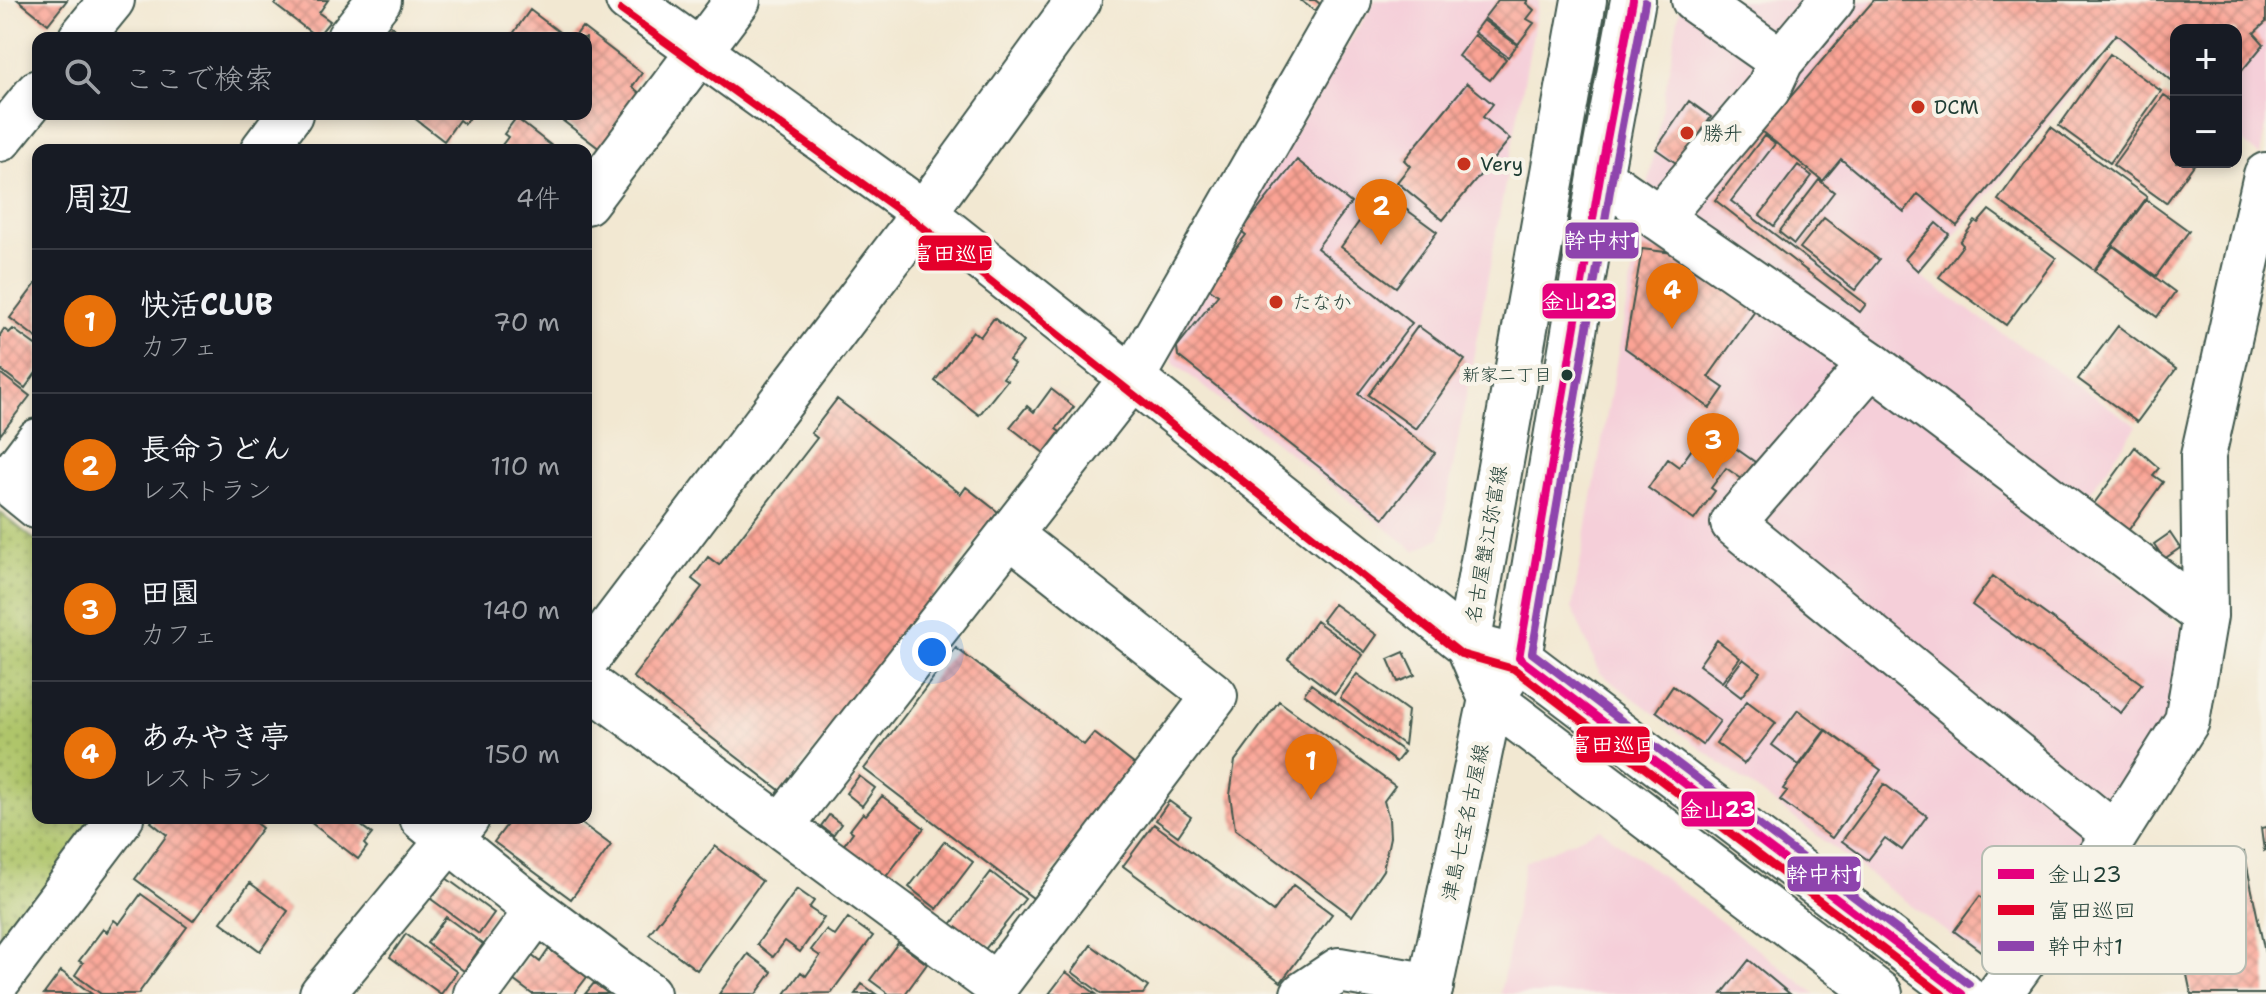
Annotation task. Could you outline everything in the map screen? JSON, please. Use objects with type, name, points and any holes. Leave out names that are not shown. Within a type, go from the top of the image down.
[{"type":"street","points":[[86,32],[112,0]]},
{"type":"street","points":[[354,32],[379,0]]},
{"type":"street","points":[[628,0],[924,213],[1468,645],[1519,658],[1962,994]]},
{"type":"street","points":[[592,194],[738,0]]},
{"type":"street","points":[[592,652],[924,213],[1079,0]]},
{"type":"street","points":[[781,826],[1132,378],[1349,0]]},
{"type":"street","name":"名古屋蟹江弥富線","points":[[1584,0],[1468,645],[1491,699],[1880,994]]},
{"type":"street","points":[[1519,658],[1633,0]]},
{"type":"street","points":[[1694,0],[1781,61]]},
{"type":"street","points":[[1659,218],[1768,89],[1781,61],[1832,0]]},
{"type":"street","points":[[0,139],[32,99]]},
{"type":"street","points":[[268,144],[286,120]]},
{"type":"street","points":[[2107,846],[2187,721],[2205,616],[2203,456],[2266,175]]},
{"type":"street","points":[[1600,177],[1871,364],[2205,616]]},
{"type":"street","points":[[1871,364],[1733,523],[2115,835]]},
{"type":"street","points":[[15,488],[32,453]]},
{"type":"street","points":[[592,687],[996,985],[1215,696],[1010,535]]},
{"type":"street","name":"津島七宝名古屋線","points":[[1430,990],[1491,699],[1519,658]]},
{"type":"street","points":[[0,978],[116,824]]},
{"type":"street","points":[[322,994],[447,826],[537,911],[648,994]]},
{"type":"street","points":[[476,994],[537,911]]},
{"type":"street","points":[[1303,994],[1339,970],[1430,990]]},
{"type":"street","points":[[1999,994],[2014,974]]},
{"type":"shaded area","points":[[1375,0],[1539,0],[1440,538],[1415,551],[1174,363],[1168,344]]},
{"type":"shaded area","points":[[1713,0],[1814,0],[1782,38]]},
{"type":"shaded area","points":[[1853,0],[2266,0],[2266,122],[2260,156],[2242,141],[2242,24],[2170,24],[2170,83],[2116,39],[1921,277],[2137,426],[2062,532],[2188,631],[2163,739],[2088,846],[1982,846],[1982,959],[1600,673],[1572,608],[1681,3],[1784,79]]},
{"type":"shaded area","points":[[1600,829],[1816,994],[1500,994],[1525,862]]},
{"type":"green space","points":[[0,512],[32,538],[32,824],[96,824],[0,951]]},
{"type":"building","points":[[18,0],[67,0],[48,24]]},
{"type":"building","points":[[278,0],[328,0],[319,13],[330,21],[321,32],[310,32],[275,5]]},
{"type":"building","points":[[1300,0],[1315,0],[1320,4],[1315,11]]},
{"type":"building","points":[[1498,0],[1528,0],[1526,3],[1534,10],[1527,19],[1534,23],[1518,44],[1484,18]]},
{"type":"building","name":"DCM","points":[[1874,0],[2266,0],[2266,22],[2254,33],[2264,44],[2242,71],[2242,24],[2170,24],[2170,79],[2116,34],[1957,226],[1918,194],[1904,212],[1841,159],[1823,181],[1761,131]]},
{"type":"building","points":[[530,10],[559,32],[514,32]]},
{"type":"building","points":[[1483,20],[1517,45],[1508,57],[1474,32]]},
{"type":"building","points":[[592,35],[642,73],[632,87],[641,94],[600,149],[562,120],[592,120]]},
{"type":"building","points":[[1474,35],[1506,59],[1490,80],[1458,56]]},
{"type":"building","points":[[2110,54],[2161,91],[2110,163],[2059,126]]},
{"type":"building","points":[[1467,83],[1493,104],[1483,117],[1510,139],[1443,220],[1397,182],[1410,166],[1404,160]]},
{"type":"building","points":[[2164,95],[2170,99],[2170,168],[2192,168],[2166,203],[2113,165]]},
{"type":"building","points":[[1689,101],[1711,117],[1679,165],[1656,149]]},
{"type":"building","points":[[417,120],[459,120],[444,141]]},
{"type":"building","points":[[514,120],[519,120],[549,144],[503,144],[508,137],[504,134]]},
{"type":"building","points":[[2051,127],[2147,197],[2094,270],[1998,200]]},
{"type":"building","points":[[1764,136],[1775,144],[1731,201],[1866,304],[1860,312],[1715,200]]},
{"type":"building","points":[[1297,160],[1351,203],[1317,248],[1412,323],[1358,394],[1435,453],[1384,518],[1178,356],[1177,347],[1218,295],[1206,286],[1246,235],[1241,231]]},
{"type":"building","points":[[1798,165],[1812,176],[1774,226],[1760,215]]},
{"type":"building","points":[[1819,180],[1834,192],[1794,244],[1779,232]]},
{"type":"building","points":[[1381,191],[1437,232],[1396,287],[1341,247]]},
{"type":"building","points":[[2146,200],[2189,231],[2156,276],[2113,245]]},
{"type":"building","points":[[1989,210],[2056,258],[2006,325],[1939,277],[1963,245],[1960,242],[1975,221],[1978,223]]},
{"type":"building","points":[[1824,218],[1879,260],[1855,290],[1800,248]]},
{"type":"building","points":[[1936,223],[1949,234],[1918,271],[1905,259]]},
{"type":"building","points":[[2113,246],[2175,292],[2157,317],[2094,271]]},
{"type":"building","points":[[1642,249],[1673,253],[1755,311],[1708,377],[1724,388],[1710,408],[1625,348]]},
{"type":"building","points":[[32,289],[32,334],[10,318]]},
{"type":"building","points":[[994,318],[1023,342],[1009,360],[1014,364],[1003,378],[1007,380],[979,415],[935,381],[973,331],[980,337]]},
{"type":"building","points":[[1418,326],[1465,360],[1416,429],[1368,395]]},
{"type":"building","points":[[2118,326],[2176,369],[2137,422],[2078,379]]},
{"type":"building","points":[[4,329],[9,333],[13,329],[32,343],[32,378],[25,388],[0,369],[0,335]]},
{"type":"building","points":[[0,373],[30,396],[0,435]]},
{"type":"building","points":[[1051,389],[1074,407],[1056,429],[1060,432],[1044,453],[1010,427],[1027,406],[1034,412]]},
{"type":"building","points":[[837,399],[961,494],[966,487],[998,512],[782,792],[633,677],[702,587],[692,579],[708,557],[719,565],[817,438],[811,433]]},
{"type":"building","points":[[1707,428],[1755,462],[1742,479],[1726,468],[1711,488],[1715,491],[1694,520],[1648,488],[1668,459],[1679,467]]},
{"type":"building","points":[[2135,447],[2159,468],[2153,475],[2163,482],[2125,535],[2090,509]]},
{"type":"building","points":[[2170,533],[2180,548],[2164,559],[2154,544]]},
{"type":"building","points":[[1993,576],[2142,684],[2121,713],[1972,605]]},
{"type":"building","points":[[1334,604],[1377,635],[1365,652],[1322,620]]},
{"type":"building","points":[[1316,621],[1363,655],[1335,694],[1288,659]]},
{"type":"building","points":[[1717,640],[1740,658],[1722,682],[1699,665]]},
{"type":"building","points":[[956,648],[1084,745],[1094,733],[1135,765],[1033,898],[864,769]]},
{"type":"building","points":[[1404,652],[1415,675],[1398,682],[1388,659]]},
{"type":"building","points":[[1743,659],[1760,672],[1741,697],[1724,684]]},
{"type":"building","points":[[1357,674],[1408,711],[1404,745],[1340,698]]},
{"type":"building","points":[[1311,684],[1404,752],[1396,762],[1304,694]]},
{"type":"building","points":[[1673,686],[1720,721],[1702,745],[1656,711]]},
{"type":"building","points":[[1279,701],[1395,786],[1384,801],[1390,837],[1383,870],[1352,916],[1235,829],[1230,795],[1235,761]]},
{"type":"building","points":[[1747,701],[1776,723],[1744,764],[1716,743]]},
{"type":"building","points":[[1798,710],[1825,730],[1799,765],[1772,745]]},
{"type":"building","points":[[1826,730],[1881,770],[1832,838],[1780,800],[1787,791],[1783,789]]},
{"type":"building","points":[[859,776],[875,788],[862,806],[846,793]]},
{"type":"building","points":[[1884,784],[1927,816],[1902,850],[1885,838],[1868,860],[1842,841]]},
{"type":"building","points":[[882,796],[924,828],[884,879],[843,846],[863,813],[866,815]]},
{"type":"building","points":[[1169,801],[1191,817],[1178,836],[1156,820]]},
{"type":"building","points":[[829,815],[841,824],[833,835],[821,826]]},
{"type":"building","points":[[153,824],[257,824],[262,828],[193,921],[135,879],[167,835]]},
{"type":"building","points":[[313,824],[359,824],[372,834],[358,859]]},
{"type":"building","points":[[508,824],[582,824],[611,845],[571,899],[494,842]]},
{"type":"building","points":[[1154,824],[1273,912],[1293,885],[1332,914],[1281,982],[1123,866]]},
{"type":"building","points":[[2266,827],[2266,850],[2264,851],[2261,828]]},
{"type":"building","points":[[945,841],[973,862],[937,909],[909,887]]},
{"type":"building","points":[[715,846],[762,881],[697,970],[649,934]]},
{"type":"building","points":[[2246,862],[2266,958],[2266,994],[2191,994],[2187,974],[2246,974]]},
{"type":"building","points":[[991,872],[1025,899],[982,953],[949,927]]},
{"type":"building","points":[[446,878],[494,913],[479,934],[431,899]]},
{"type":"building","points":[[250,883],[288,911],[260,951],[221,922]]},
{"type":"building","points":[[797,889],[814,901],[809,908],[824,918],[800,952],[785,941],[773,957],[757,944]]},
{"type":"building","points":[[141,894],[187,927],[138,994],[101,994],[75,975],[83,963],[79,961],[103,929],[107,932],[114,920],[119,924]]},
{"type":"building","points":[[1980,896],[1982,898],[1982,952],[1954,931]]},
{"type":"building","points":[[446,917],[483,944],[464,971],[427,943]]},
{"type":"building","points":[[848,918],[873,936],[831,993],[785,994],[801,972],[806,976],[820,956],[811,950],[826,930],[835,936]]},
{"type":"building","points":[[406,934],[457,972],[441,994],[390,957]]},
{"type":"building","points":[[898,943],[927,964],[905,994],[889,994],[870,980]]},
{"type":"building","points":[[1091,945],[1148,987],[1143,994],[1102,994],[1072,972]]},
{"type":"building","points":[[549,949],[587,977],[574,994],[532,994],[513,980],[531,955],[540,962]]},
{"type":"building","points":[[748,954],[772,972],[756,994],[719,994]]},
{"type":"building","points":[[1749,960],[1790,994],[1722,994]]},
{"type":"building","points":[[61,971],[92,994],[44,994]]},
{"type":"building","points":[[1066,972],[1096,994],[1049,994]]},
{"type":"building","points":[[594,983],[609,994],[585,994]]},
{"type":"building","points":[[862,984],[876,994],[855,994]]},
{"type":"transit line","name":"金山23","points":[[1633,0],[1519,658],[1962,994]]},
{"type":"transit line","name":"幹中村1","points":[[1645,2],[1532,653],[1969,984]]},
{"type":"transit line","name":"富田巡回","points":[[621,10],[917,223],[1461,654],[1514,669],[1942,994]]},
{"type":"place","name":"DCM","points":[[1918,107]]},
{"type":"place","name":"勝升","points":[[1687,133]]},
{"type":"place","name":"Very","points":[[1464,164]]},
{"type":"place","name":"長命うどん","points":[[1381,245]]},
{"type":"place","name":"たなか","points":[[1276,302]]},
{"type":"place","name":"あみやき亭","points":[[1672,329]]},
{"type":"place","name":"新家二丁目","points":[[1567,375]]},
{"type":"place","name":"田園","points":[[1713,479]]},
{"type":"place","name":"快活CLUB","points":[[1311,800]]}]
